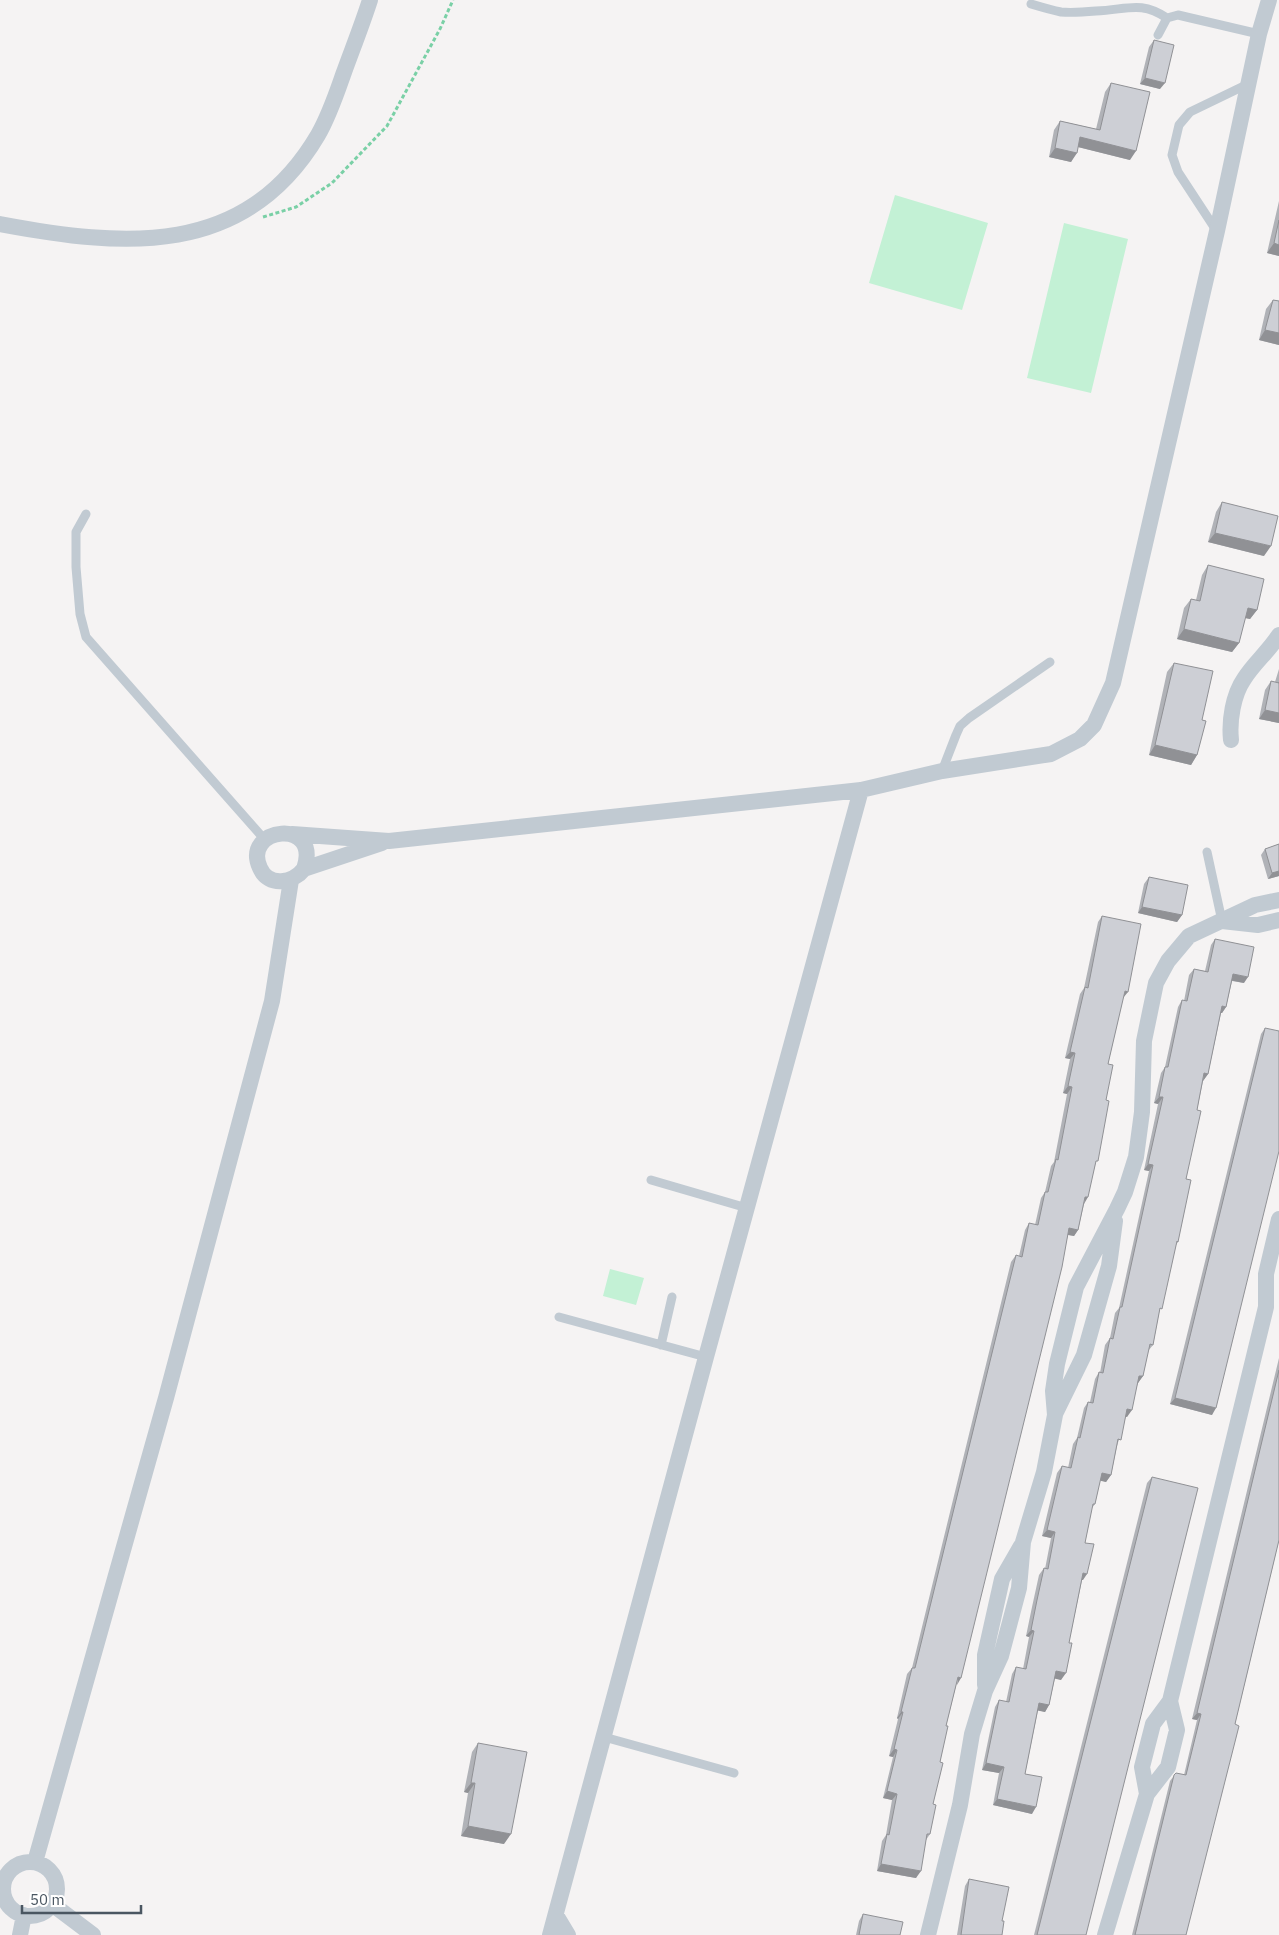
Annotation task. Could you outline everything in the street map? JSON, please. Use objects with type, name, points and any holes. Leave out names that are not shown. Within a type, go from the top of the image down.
[{"type":"street","points":[[0,224],[76,237],[138,239],[173,236],[210,227],[240,215],[274,190],[290,173],[318,134],[329,113],[370,0]]},
{"type":"street","points":[[292,834],[304,844],[307,852],[307,861],[299,876],[291,880],[277,882],[264,874],[258,860],[258,853],[265,840],[278,833],[292,834],[389,841],[861,790],[942,771],[1051,754],[1080,739],[1094,725],[1102,711],[1113,683],[1217,231],[1259,34],[1269,0]]},
{"type":"street","points":[[1232,740],[1231,723],[1233,711],[1244,679],[1268,652],[1279,636]]},
{"type":"street","points":[[550,1935],[861,790]]},
{"type":"street","points":[[304,869],[389,841]]},
{"type":"street","points":[[35,1862],[166,1398],[269,1010],[291,880]]},
{"type":"street","points":[[928,1935],[960,1805],[972,1734],[985,1690],[985,1655],[1002,1579],[1023,1542],[1044,1472],[1054,1415],[1053,1391],[1057,1364],[1076,1287],[1117,1209],[1131,1175],[1140,1135],[1144,1041],[1156,983],[1168,960],[1189,936],[1255,905],[1279,900]]},
{"type":"street","points":[[1222,920],[1258,925],[1279,920]]},
{"type":"street","points":[[1054,1415],[1084,1355],[1109,1266],[1117,1209]]},
{"type":"street","points":[[1147,1794],[1142,1767],[1153,1724],[1170,1701],[1266,1307],[1266,1274],[1279,1219]]},
{"type":"street","points":[[1266,1307],[1279,1288]]},
{"type":"street","points":[[1105,1935],[1147,1794],[1168,1767],[1177,1730],[1170,1701]]},
{"type":"street","points":[[26,1862],[35,1862],[50,1870],[55,1878],[57,1887],[56,1896],[52,1904],[47,1910],[32,1916],[15,1912],[8,1905],[4,1897],[5,1879],[10,1871],[17,1865],[26,1862]]},
{"type":"street","points":[[52,1904],[93,1935]]},
{"type":"street","points":[[556,1914],[568,1935]]},
{"type":"street","points":[[20,1935],[24,1915]]},
{"type":"lane","points":[[1031,4],[1061,12],[1099,11],[1136,2],[1148,3],[1158,8],[1167,18]]},
{"type":"lane","points":[[1158,35],[1167,18],[1178,15],[1259,34]]},
{"type":"lane","points":[[1217,231],[1178,172],[1172,155],[1179,125],[1190,112],[1248,84]]},
{"type":"lane","points":[[86,514],[76,532],[76,567],[80,614],[86,637],[265,840]]},
{"type":"lane","points":[[942,771],[960,726],[1050,662]]},
{"type":"lane","points":[[1207,852],[1222,920]]},
{"type":"lane","points":[[651,1180],[747,1208]]},
{"type":"lane","points":[[661,1345],[672,1298]]},
{"type":"lane","points":[[559,1317],[706,1357]]},
{"type":"lane","points":[[604,1737],[734,1773]]},
{"type":"path","points":[[240,215],[251,218],[268,217],[296,207],[332,182],[387,126],[440,29],[453,0]]},
{"type":"green space","points":[[895,195],[988,223],[962,310],[869,283]]},
{"type":"green space","points":[[1064,223],[1128,239],[1091,393],[1027,378]]},
{"type":"green space","points":[[610,1269],[644,1278],[636,1305],[603,1296]]},
{"type":"building","points":[[1154,40],[1174,45],[1165,83],[1145,78]]},
{"type":"building","points":[[1111,83],[1150,92],[1136,151],[1080,137],[1077,153],[1055,148],[1060,121],[1100,130]]},
{"type":"building","points":[[1279,220],[1279,245],[1274,243]]},
{"type":"building","points":[[1273,300],[1279,301],[1279,333],[1265,330]]},
{"type":"building","points":[[1222,502],[1278,516],[1271,546],[1215,533]]},
{"type":"building","points":[[1208,565],[1264,579],[1257,610],[1248,608],[1239,643],[1184,629],[1191,599],[1200,601]]},
{"type":"building","points":[[1174,663],[1213,671],[1202,720],[1206,721],[1197,755],[1155,745]]},
{"type":"building","points":[[1271,681],[1279,683],[1279,713],[1265,710]]},
{"type":"building","points":[[1279,844],[1279,871],[1272,873],[1265,849]]},
{"type":"building","points":[[1149,877],[1188,885],[1182,915],[1142,907]]},
{"type":"building","points":[[1102,916],[1141,924],[1128,992],[1125,991],[1108,1064],[1113,1065],[1106,1100],[1109,1101],[1098,1161],[1096,1161],[1088,1197],[1085,1197],[1078,1230],[1069,1228],[1062,1267],[961,1678],[958,1677],[946,1726],[948,1726],[940,1762],[943,1763],[933,1804],[936,1805],[930,1834],[927,1834],[921,1871],[881,1864],[897,1794],[887,1791],[897,1750],[894,1749],[903,1712],[901,1712],[912,1668],[915,1668],[1016,1255],[1022,1257],[1029,1223],[1038,1225],[1045,1192],[1048,1192],[1056,1159],[1058,1160],[1072,1087],[1068,1086],[1075,1053],[1070,1052],[1085,987],[1088,988]]},
{"type":"building","points":[[1215,939],[1254,947],[1248,977],[1233,974],[1226,1007],[1222,1006],[1208,1074],[1204,1073],[1197,1110],[1201,1111],[1186,1179],[1191,1180],[1178,1242],[1162,1309],[1160,1308],[1153,1345],[1150,1344],[1143,1376],[1139,1376],[1132,1410],[1127,1409],[1121,1440],[1118,1439],[1111,1475],[1102,1473],[1095,1504],[1093,1504],[1085,1543],[1094,1544],[1087,1574],[1083,1573],[1069,1643],[1072,1643],[1066,1673],[1056,1671],[1049,1705],[1039,1703],[1025,1774],[1042,1777],[1036,1807],[997,1799],[1004,1767],[986,1763],[999,1700],[1009,1702],[1016,1667],[1026,1669],[1034,1631],[1031,1630],[1037,1600],[1044,1568],[1048,1569],[1055,1532],[1047,1530],[1062,1466],[1071,1468],[1088,1402],[1093,1403],[1099,1372],[1103,1373],[1110,1338],[1113,1339],[1120,1307],[1122,1307],[1153,1165],[1148,1164],[1163,1097],[1159,1097],[1165,1067],[1168,1067],[1182,1000],[1187,1001],[1194,969],[1208,972]]},
{"type":"building","points":[[1265,1028],[1279,1031],[1279,1151],[1216,1408],[1175,1398]]},
{"type":"building","points":[[1279,1370],[1279,1540],[1235,1724],[1239,1726],[1186,1935],[1135,1935],[1174,1775],[1176,1773],[1186,1775],[1201,1714],[1197,1713]]},
{"type":"building","points":[[1152,1477],[1198,1488],[1086,1935],[1037,1935]]},
{"type":"building","points":[[478,1743],[527,1752],[511,1834],[468,1826],[475,1783],[471,1783]]},
{"type":"building","points":[[969,1879],[1009,1887],[1002,1921],[1004,1921],[1002,1935],[961,1935]]},
{"type":"building","points":[[863,1914],[903,1922],[900,1935],[859,1935]]}]
